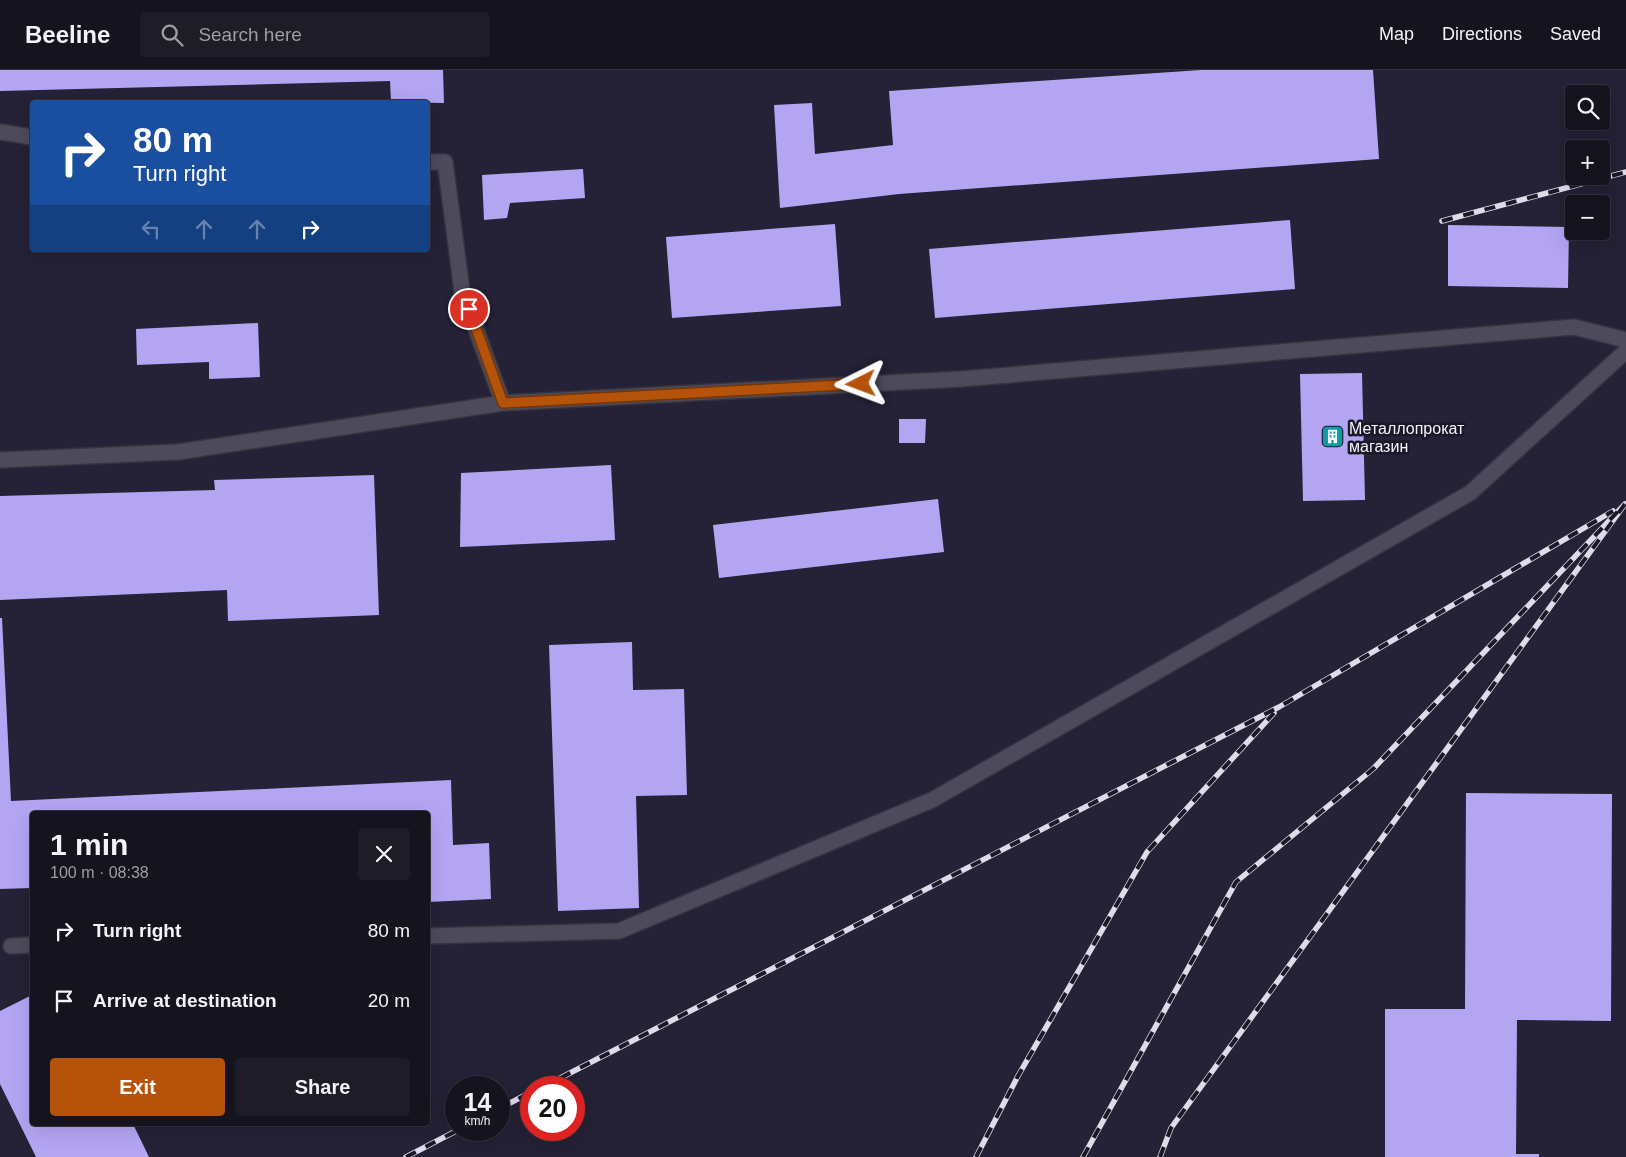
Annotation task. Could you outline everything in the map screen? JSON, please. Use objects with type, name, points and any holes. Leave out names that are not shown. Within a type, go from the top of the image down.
[{"type":"lane","points":[[0,132],[30,137]]},
{"type":"lane","points":[[430,162],[446,162],[462,291],[503,403]]},
{"type":"lane","points":[[0,460],[178,452],[503,403],[961,379],[1574,327],[1626,340]]},
{"type":"lane","points":[[430,936],[619,931],[932,800],[1470,493],[1626,351]]},
{"type":"lane","points":[[12,946],[30,945]]},
{"type":"shaded area","points":[[0,70],[1626,70],[1626,1157],[0,1157]]},
{"type":"building","points":[[0,70],[443,70],[444,103],[430,103],[430,100],[391,100],[390,81],[0,91]]},
{"type":"building","points":[[1201,70],[1373,70],[1379,159],[899,194],[780,208],[774,105],[812,103],[815,154],[893,145],[889,91]]},
{"type":"building","points":[[583,169],[585,198],[510,203],[507,218],[484,220],[482,175]]},
{"type":"building","points":[[1290,220],[1295,289],[935,318],[929,249]]},
{"type":"building","points":[[835,224],[841,306],[672,318],[666,237]]},
{"type":"building","points":[[1448,225],[1565,227],[1565,240],[1569,240],[1568,288],[1448,286]]},
{"type":"building","points":[[258,323],[260,377],[209,379],[209,362],[137,365],[136,329]]},
{"type":"building","name":"Металлопрокат магазин","points":[[1362,373],[1365,500],[1303,501],[1300,374]]},
{"type":"building","points":[[899,419],[926,419],[925,443],[899,443]]},
{"type":"building","points":[[611,465],[615,540],[460,547],[461,473]]},
{"type":"building","points":[[374,475],[379,615],[228,621],[227,590],[0,600],[0,496],[215,490],[214,480]]},
{"type":"building","points":[[938,499],[944,552],[719,578],[713,525]]},
{"type":"building","points":[[0,618],[2,618],[11,801],[451,780],[453,845],[489,843],[491,899],[430,902],[430,811],[30,811],[30,888],[0,889]]},
{"type":"building","points":[[632,642],[633,690],[684,689],[687,795],[636,796],[639,908],[558,911],[549,645]]},
{"type":"building","points":[[1466,793],[1612,794],[1611,1021],[1517,1020],[1516,1154],[1539,1154],[1539,1157],[1385,1157],[1385,1009],[1465,1009]]},
{"type":"building","points":[[30,996],[30,1126],[134,1126],[149,1157],[36,1157],[0,1084],[0,1011]]},
{"type":"railway","points":[[1442,221],[1626,172]]},
{"type":"railway","points":[[1083,1157],[1236,882],[1373,769],[1625,504],[1171,1128],[1160,1157]]},
{"type":"railway","points":[[564,1076],[1279,707],[1613,511]]},
{"type":"railway","points":[[976,1157],[1018,1076],[1147,852],[1274,713]]},
{"type":"railway","points":[[510,1103],[520,1098]]},
{"type":"railway","points":[[406,1157],[445,1137]]},
{"type":"place","name":"Металлопрокат магазин","points":[[1333,437]]},
{"type":"route","points":[[469,309],[503,403],[861,384]]}]
